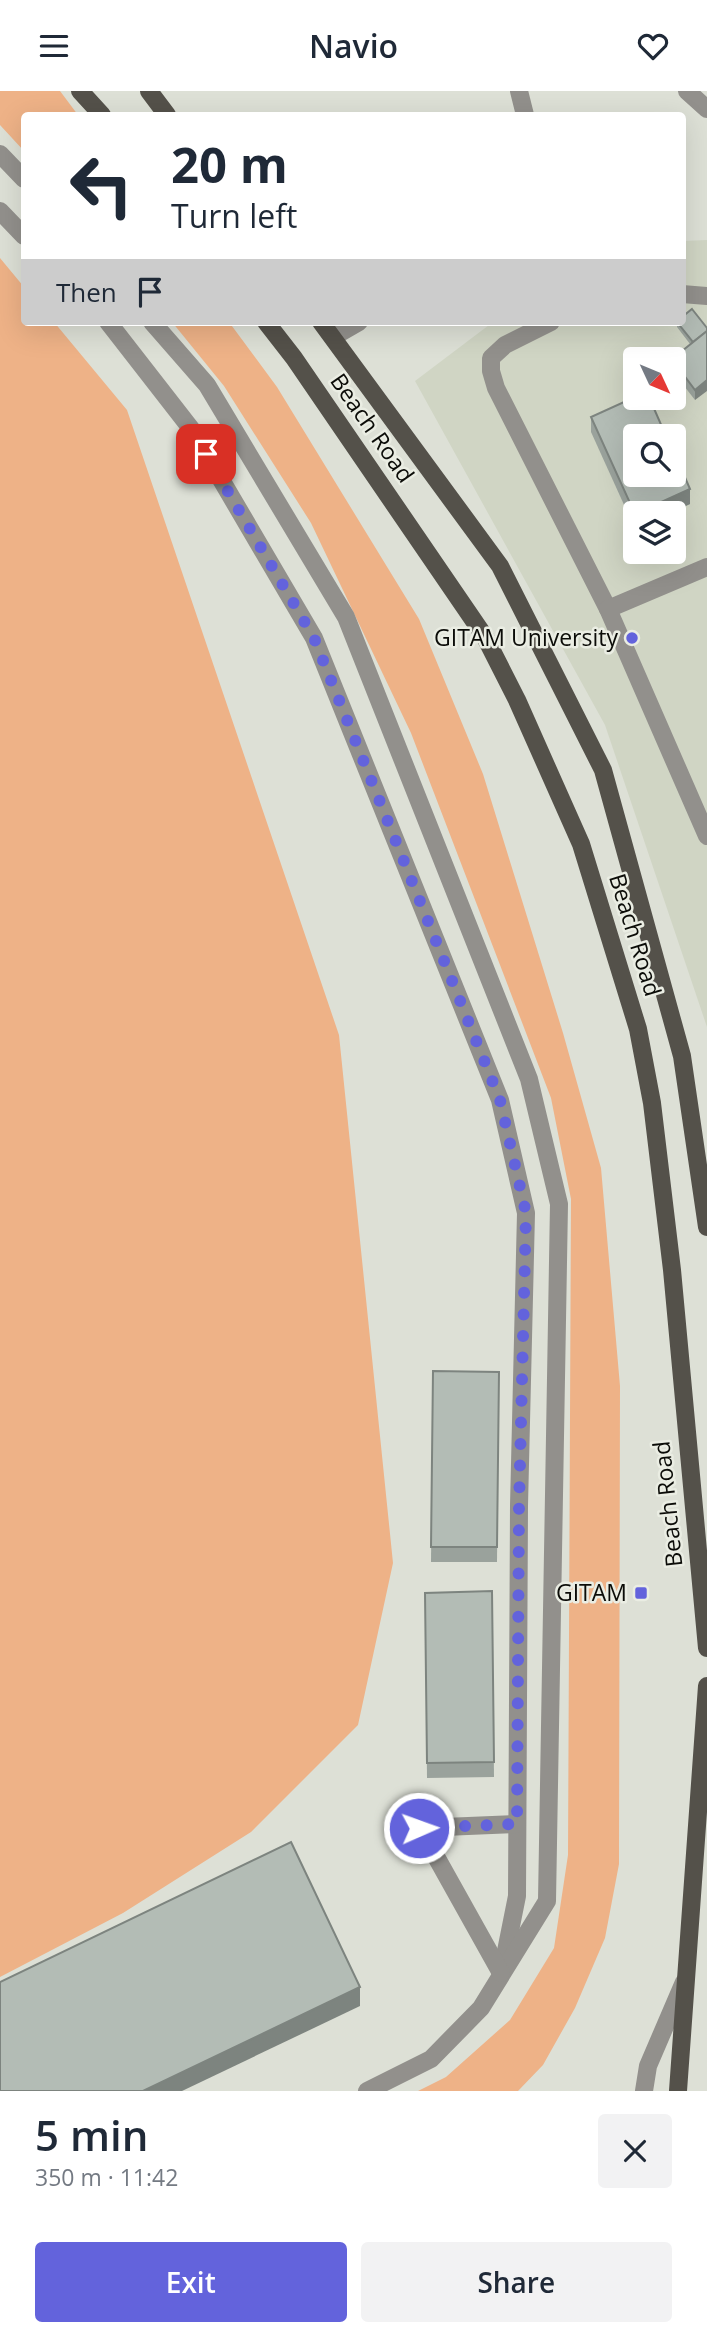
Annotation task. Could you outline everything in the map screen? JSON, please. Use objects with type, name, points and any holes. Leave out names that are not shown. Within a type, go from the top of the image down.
[{"type":"main road","points":[[80,91],[99,112]]},
{"type":"main road","points":[[149,91],[165,112]]},
{"type":"main road","name":"Beach Road","points":[[269,326],[301,368],[485,637],[517,701],[581,844],[638,1029],[652,1103],[707,1648]]},
{"type":"main road","points":[[324,326],[500,566],[603,770],[682,1056],[707,1227]]},
{"type":"main road","points":[[678,2091],[707,1686]]},
{"type":"street","points":[[519,91],[524,112]]},
{"type":"street","points":[[687,91],[707,109]]},
{"type":"street","points":[[0,154],[21,176]]},
{"type":"street","points":[[0,211],[21,233]]},
{"type":"street","points":[[686,294],[707,296]]},
{"type":"street","points":[[111,326],[192,431],[314,638],[500,1100],[526,1213],[519,1506],[517,1896],[501,1973]]},
{"type":"street","points":[[155,326],[207,385],[346,617],[529,1079],[559,1204],[547,1901],[481,2008],[431,2059],[367,2091]]},
{"type":"street","points":[[333,337],[352,326]]},
{"type":"street","points":[[543,326],[505,345],[491,358],[491,371],[496,388],[608,609],[707,836]]},
{"type":"street","points":[[608,609],[707,567]]},
{"type":"street","points":[[501,1973],[419,1828],[517,1824]]},
{"type":"street","points":[[644,2091],[648,2066],[685,1979]]},
{"type":"shaded area","points":[[0,91],[60,91],[76,112],[21,112],[21,148],[0,125]]},
{"type":"shaded area","name":"GITAM University","points":[[707,240],[707,1027],[605,725],[415,381],[488,326],[686,326],[686,241]]},
{"type":"shaded area","points":[[0,258],[21,283],[21,326],[57,326],[127,410],[339,1035],[393,1563],[358,1725],[251,1832],[123,1913],[0,1977]]},
{"type":"shaded area","points":[[175,326],[232,326],[277,387],[419,619],[483,774],[563,1033],[601,1168],[620,1386],[619,1864],[605,1938],[575,2008],[543,2065],[518,2091],[418,2091],[446,2077],[510,2020],[554,1948],[568,1855],[571,1199],[551,1098],[411,733],[311,523],[224,386]]},
{"type":"building","points":[[692,309],[707,328],[707,331],[693,342],[680,326],[686,326],[686,314]]},
{"type":"building","points":[[707,331],[707,380],[695,390],[686,378],[686,348]]},
{"type":"building","points":[[623,402],[623,410],[655,410],[661,424],[623,424],[623,487],[686,487],[686,480],[690,489],[664,501],[629,501],[591,417]]},
{"type":"building","points":[[433,1371],[499,1372],[497,1547],[431,1547]]},
{"type":"building","points":[[492,1591],[494,1762],[427,1763],[425,1593]]},
{"type":"building","points":[[291,1842],[360,1987],[143,2091],[0,2091],[0,1982]]},
{"type":"place","name":"GITAM University","points":[[632,638]]},
{"type":"place","name":"GITAM","points":[[641,1593]]},
{"type":"route","points":[[206,454],[314,638],[500,1100],[526,1213],[519,1506],[517,1824],[419,1828]]}]
